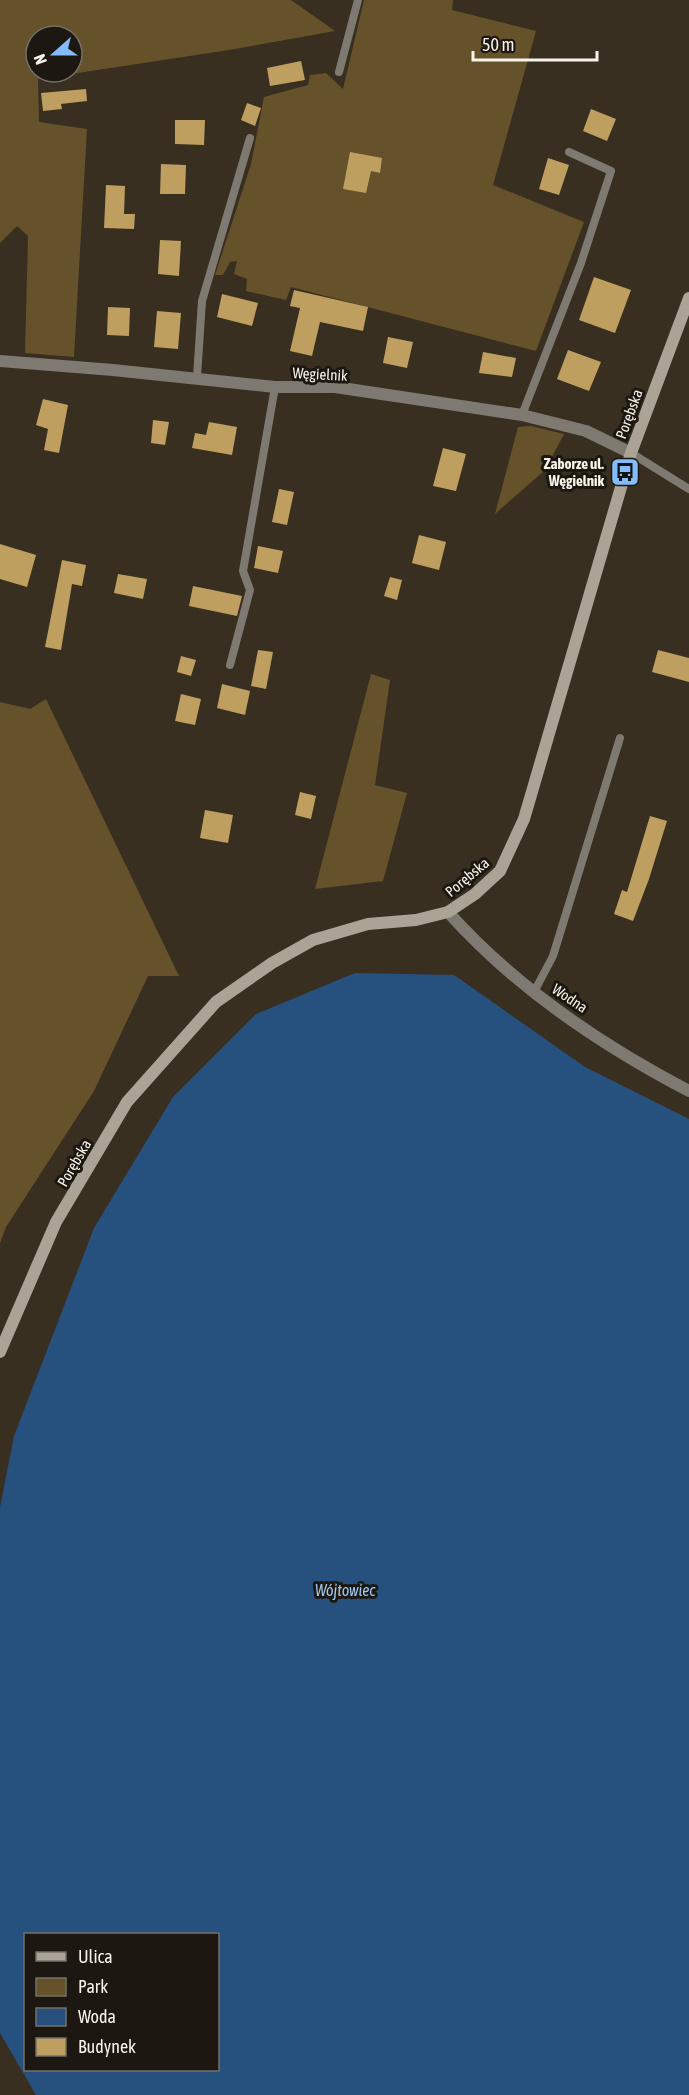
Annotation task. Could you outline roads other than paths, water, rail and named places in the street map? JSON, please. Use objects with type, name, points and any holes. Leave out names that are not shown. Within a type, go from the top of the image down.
[{"type":"street","name":"Porębska","points":[[0,1352],[56,1222],[127,1102],[216,1002],[272,963],[313,940],[368,924],[416,920],[448,912],[475,894],[500,871],[524,819],[631,453],[689,298]]},
{"type":"street","name":"Węgielnik","points":[[0,361],[197,377],[275,387],[335,387],[522,415],[586,430],[631,453]]},
{"type":"street","name":"Wodna","points":[[448,912],[478,946],[534,992],[643,1067],[689,1091]]},
{"type":"lane","points":[[339,72],[358,0]]},
{"type":"lane","points":[[197,377],[202,301],[250,138]]},
{"type":"lane","points":[[522,415],[581,263],[610,171],[569,152]]},
{"type":"lane","points":[[230,665],[250,590],[243,571],[275,387]]},
{"type":"lane","points":[[631,453],[689,489]]},
{"type":"lane","points":[[534,992],[553,956],[620,738]]},
{"type":"water","name":"Wójtowiec","points":[[355,973],[454,975],[585,1067],[689,1119],[689,2095],[36,2095],[0,2033],[0,1507],[14,1436],[94,1228],[173,1097],[256,1014]]},
{"type":"place","name":"Zaborze ul. Węgielnik","points":[[625,472]]}]
